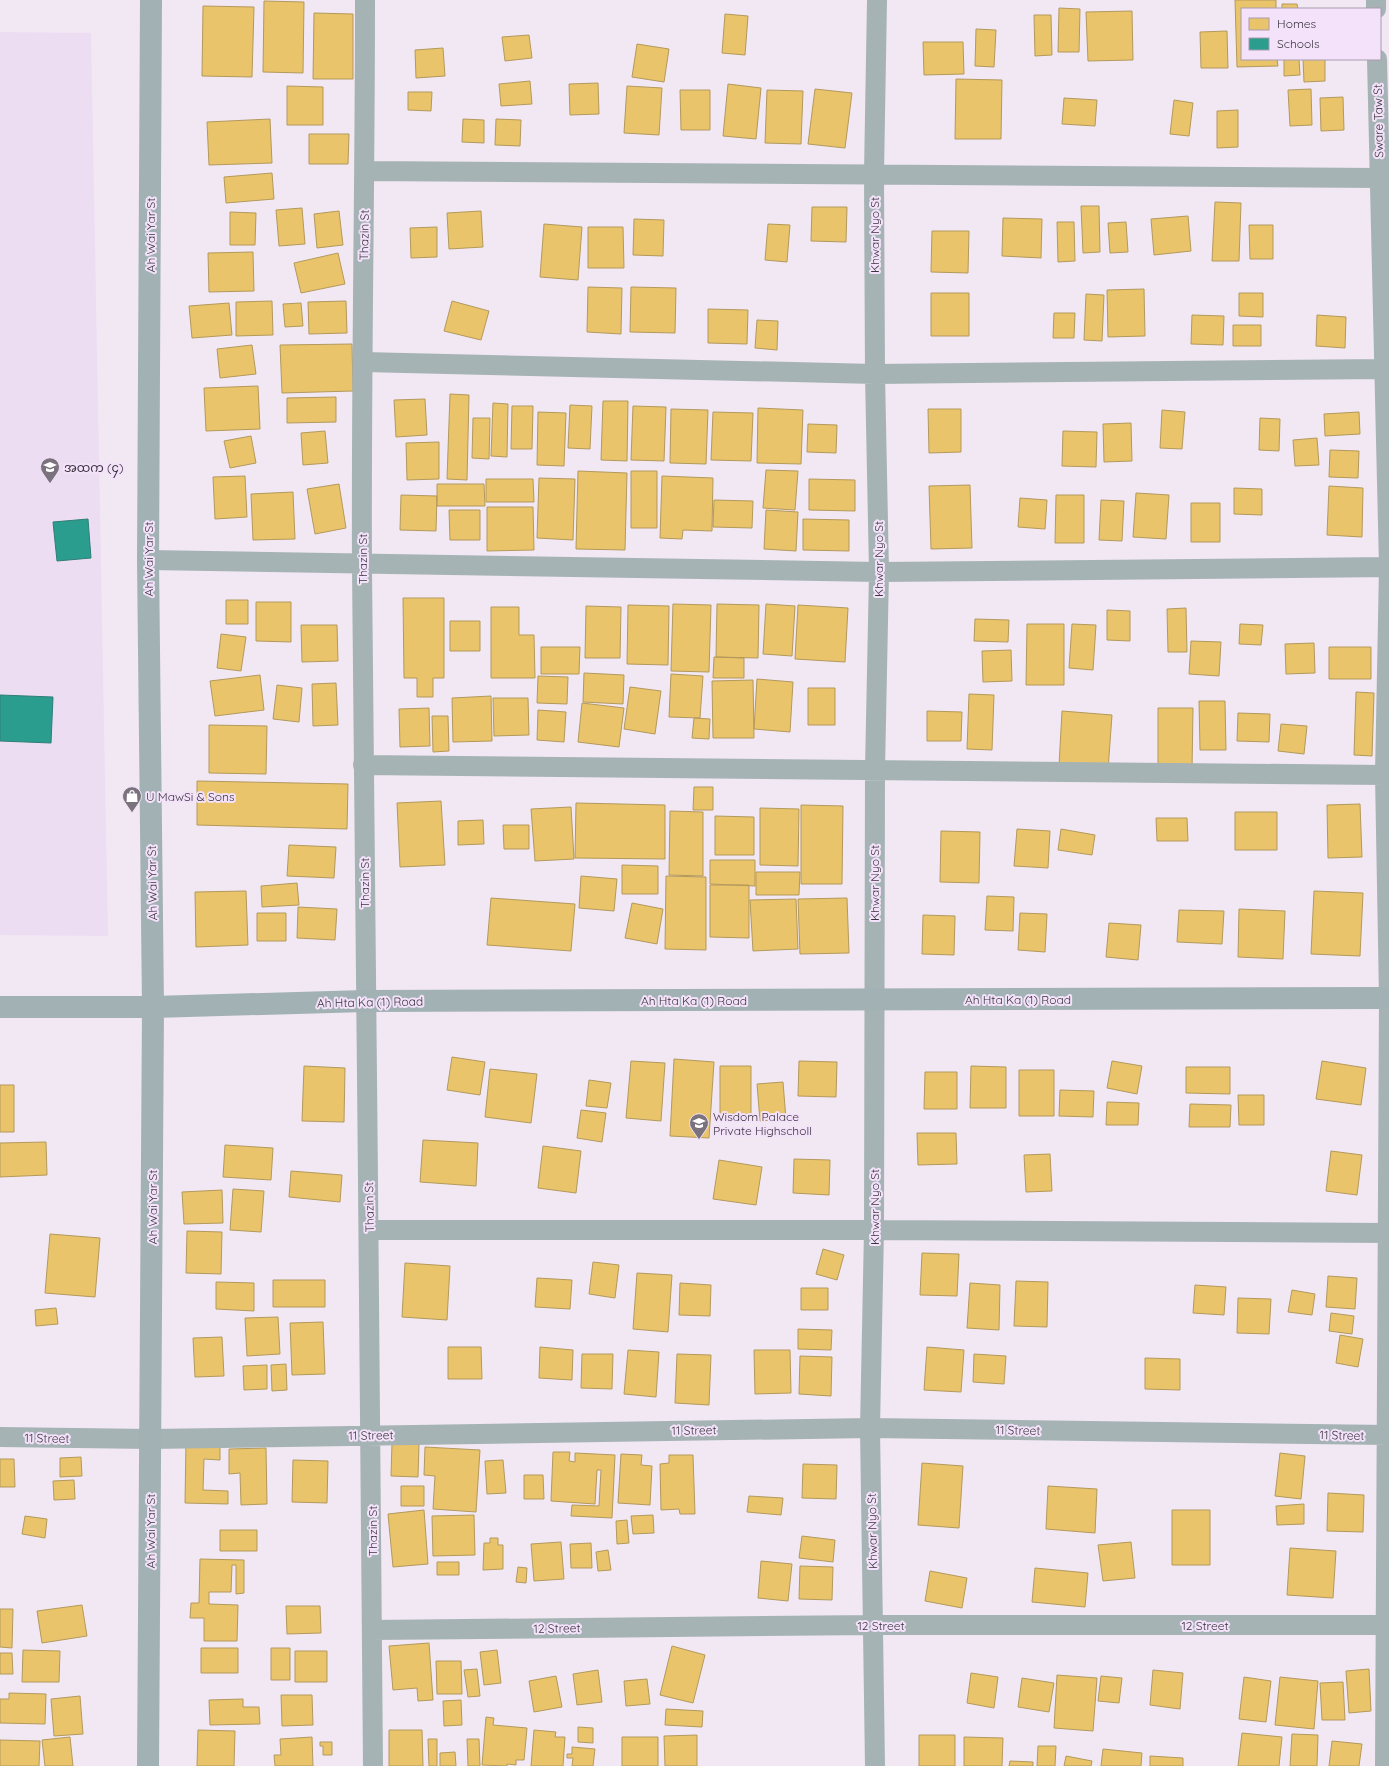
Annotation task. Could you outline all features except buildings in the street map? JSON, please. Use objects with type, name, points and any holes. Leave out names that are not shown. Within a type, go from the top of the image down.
[{"type":"street","name":"Ah Wai Yar St","points":[[148,1766],[153,1007],[148,560],[151,0]]},
{"type":"street","name":"Thazin St","points":[[365,0],[362,563],[365,1001],[370,1230],[372,1766]]},
{"type":"street","name":"Khwar Nyo St","points":[[875,1766],[870,1428],[874,1230],[873,1000],[875,770],[879,572],[875,374],[874,174],[877,0]]},
{"type":"street","name":"Sware Taw St","points":[[1377,60],[1389,567],[1385,775],[1389,998],[1388,1625],[1385,1766]]},
{"type":"street","points":[[365,170],[1379,178]]},
{"type":"street","points":[[362,362],[875,374],[1384,369]]},
{"type":"street","points":[[148,560],[879,572],[1389,567]]},
{"type":"street","points":[[363,765],[1385,775]]},
{"type":"street","name":"Ah Hta Ka (1) Road","points":[[0,1007],[153,1007],[365,1001],[1389,998]]},
{"type":"street","points":[[370,1230],[874,1230],[1388,1233]]},
{"type":"street","name":"11 Street","points":[[0,1437],[150,1439],[870,1428],[1388,1435]]},
{"type":"street","name":"12 Street","points":[[372,1630],[874,1625],[1388,1625]]},
{"type":"shaded area","name":"အထက (၄)","points":[[0,32],[91,33],[108,936],[0,935]]},
{"type":"place","name":"အထက (၄)","points":[[50,484]]},
{"type":"place","name":"U MawSi & Sons","points":[[132,813]]},
{"type":"place","name":"Wisdom Palace Private Highscholl","points":[[699,1140]]}]
